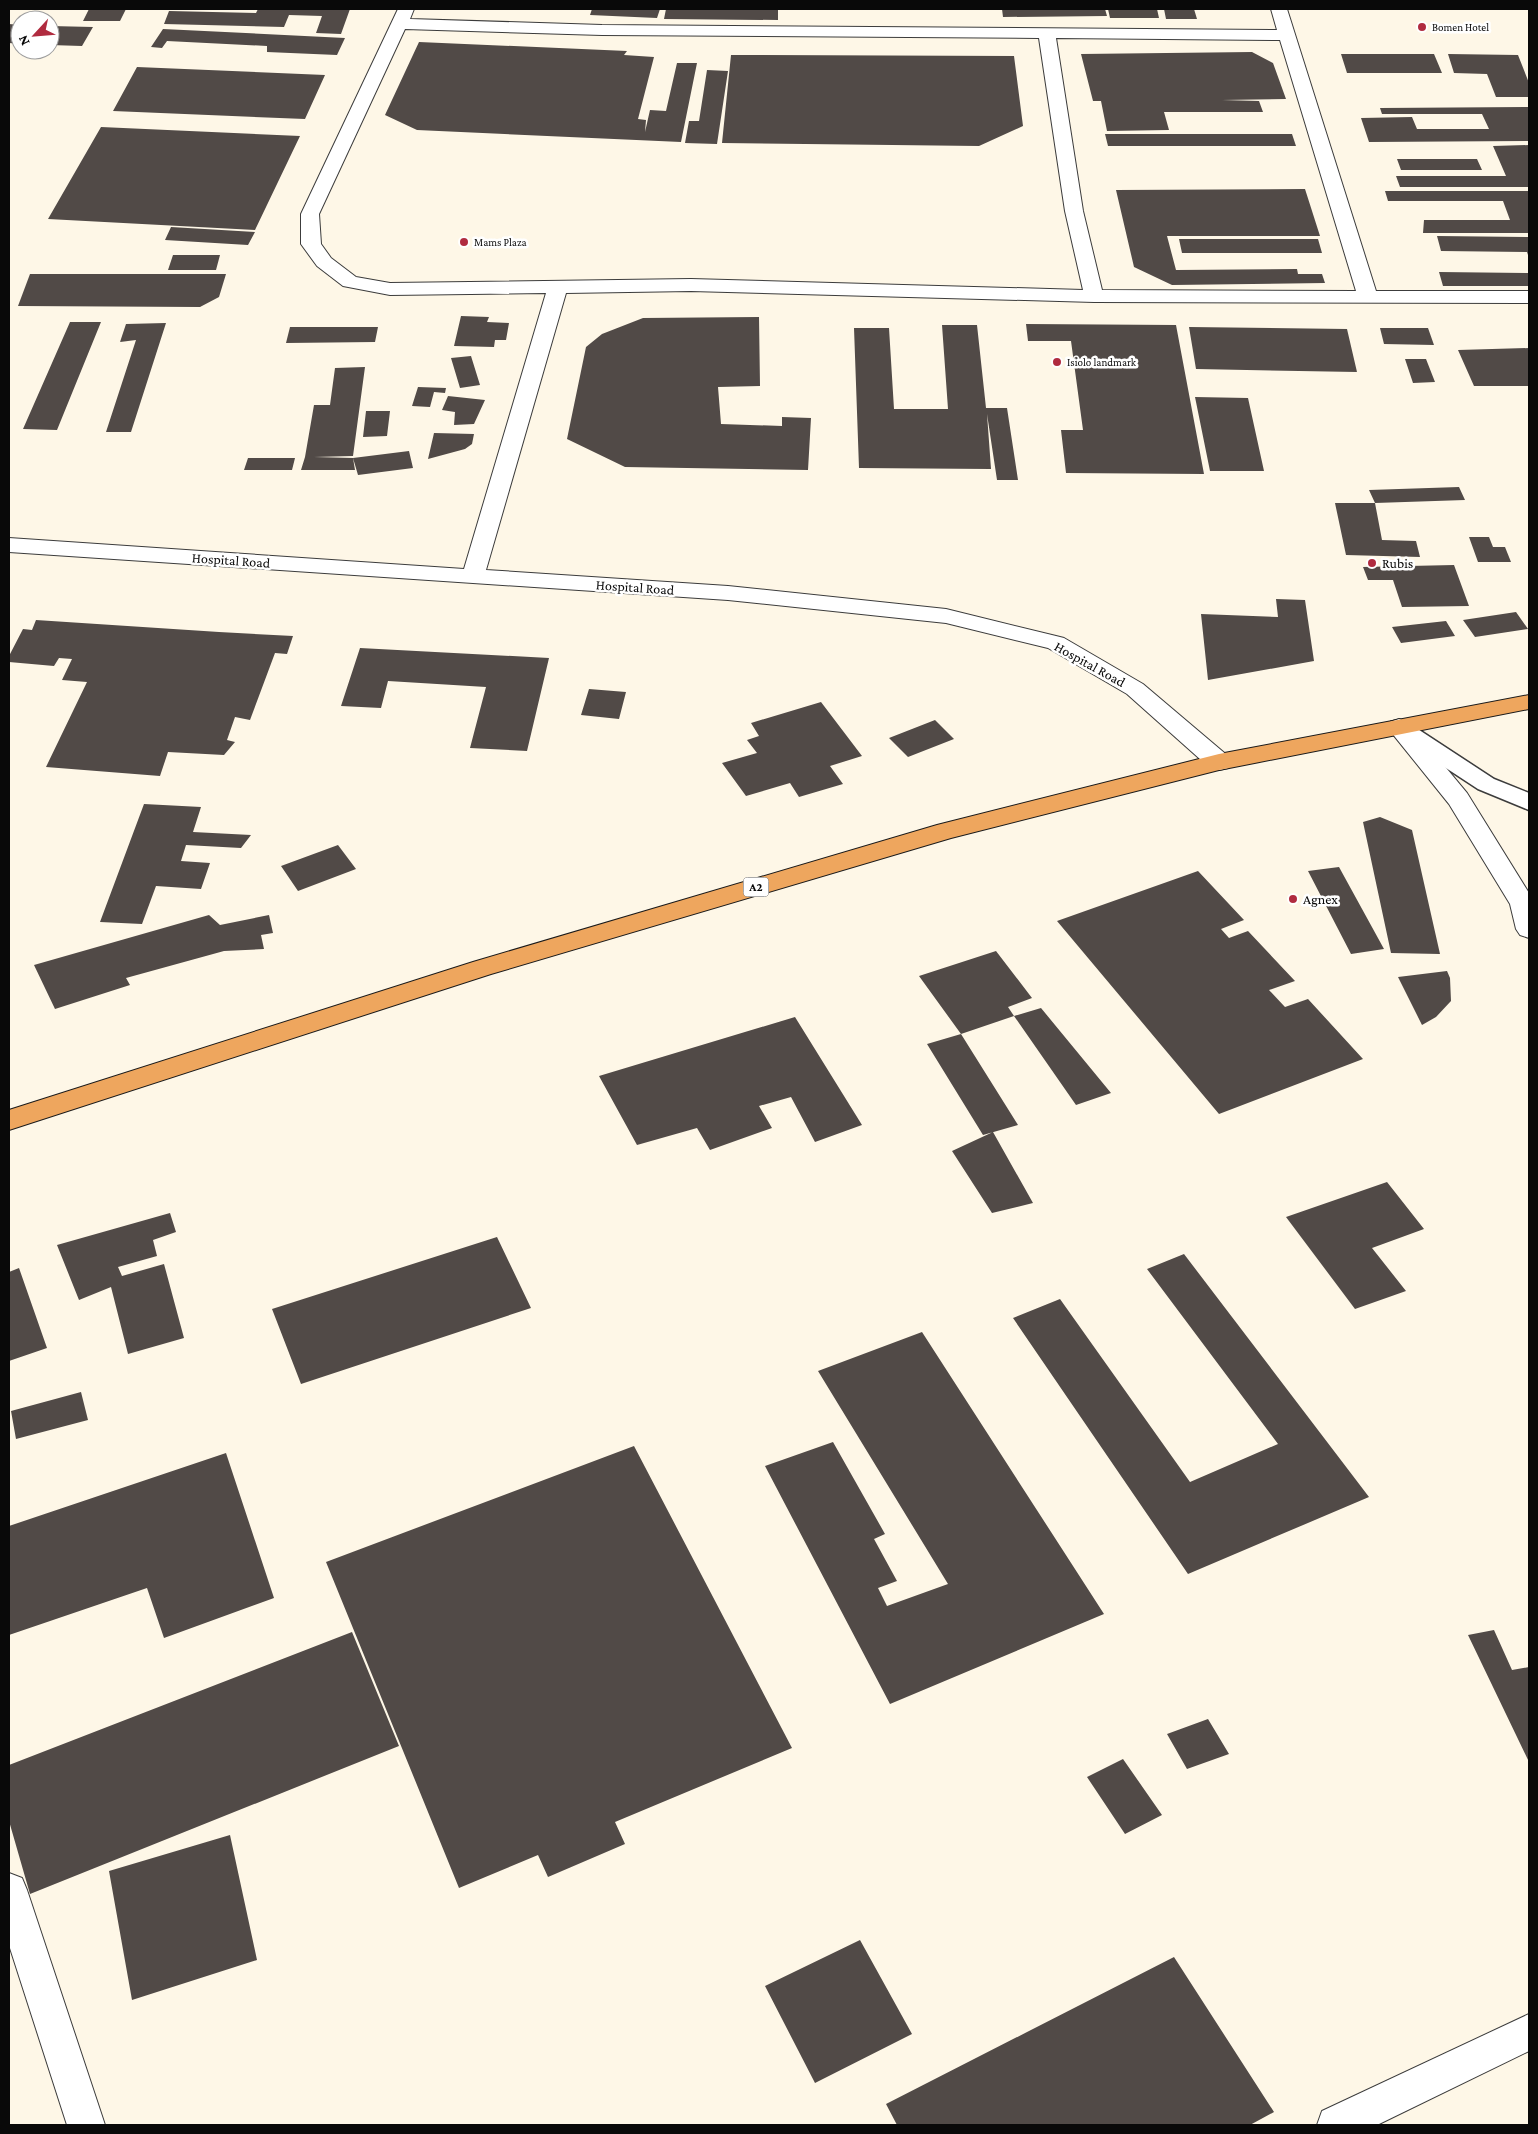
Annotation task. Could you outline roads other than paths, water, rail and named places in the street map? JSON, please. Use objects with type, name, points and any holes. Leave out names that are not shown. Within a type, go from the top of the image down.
[{"type":"highway","name":"A2","points":[[9,1120],[482,968],[946,831],[1219,762],[1523,703]]},
{"type":"street","points":[[1279,9],[1368,295]]},
{"type":"street","points":[[1287,35],[602,30],[402,16],[310,214],[312,244],[324,262],[350,282],[390,289],[691,285],[1094,296],[1368,295],[1529,297]]},
{"type":"street","points":[[1047,34],[1074,211],[1094,296]]},
{"type":"street","points":[[473,576],[558,286]]},
{"type":"street","name":"Hospital Road","points":[[9,545],[728,592],[946,616],[1056,643],[1135,689],[1219,762]]},
{"type":"street","points":[[1399,726],[1458,799],[1523,904],[1529,929]]},
{"type":"street","points":[[10,1898],[86,2125]]},
{"type":"street","points":[[1336,2125],[1529,2032]]},
{"type":"lane","points":[[1399,726],[1486,784],[1529,802]]},
{"type":"place","name":"Bomen Hotel","points":[[1422,27]]},
{"type":"place","name":"Mams Plaza","points":[[464,242]]},
{"type":"place","name":"Isiolo landmark","points":[[1057,362]]},
{"type":"place","name":"Rubis","points":[[1372,563]]},
{"type":"place","name":"Agnex","points":[[1293,899]]}]
